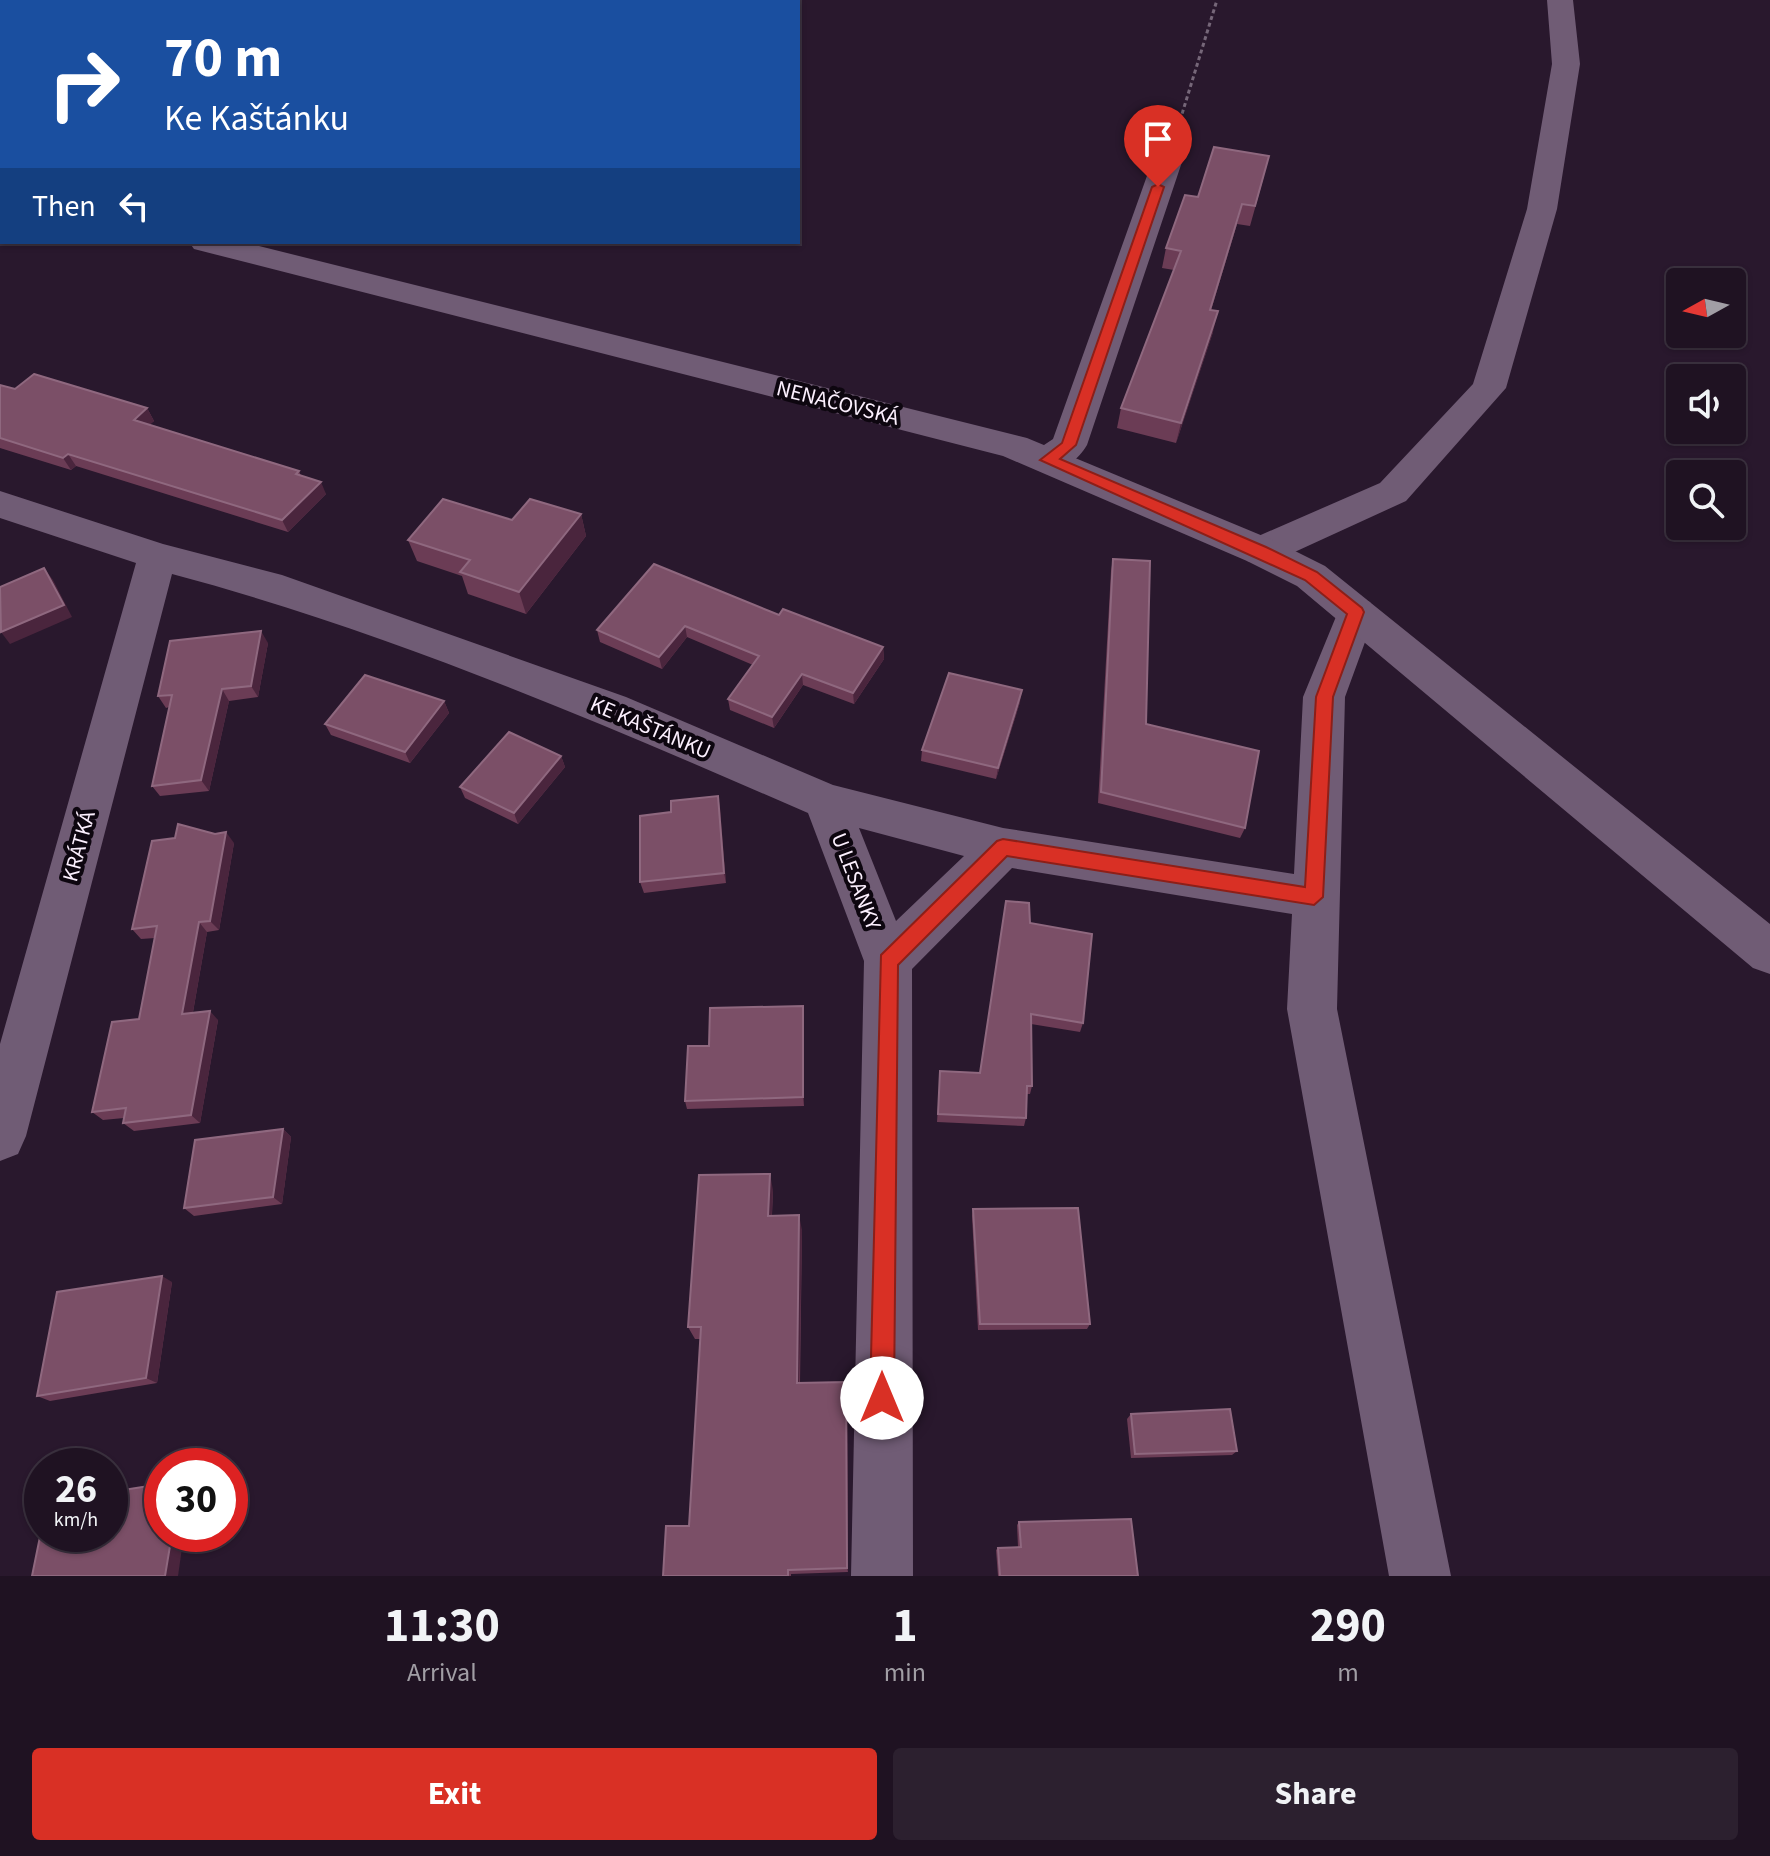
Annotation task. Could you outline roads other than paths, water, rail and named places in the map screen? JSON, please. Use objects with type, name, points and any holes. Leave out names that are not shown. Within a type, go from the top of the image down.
[{"type":"street","points":[[1261,551],[1393,492],[1489,388],[1542,209],[1566,64],[1560,0]]},
{"type":"street","points":[[1048,460],[1069,445],[1168,159]]},
{"type":"street","name":"NENAČOVSKÁ","points":[[213,244],[1014,447],[1261,551],[1311,576],[1770,953]]},
{"type":"street","name":"KE KAŠTÁNKU","points":[[0,504],[157,556],[268,585],[611,709],[826,801],[1003,847],[1314,897]]},
{"type":"street","name":"KRÁTKÁ","points":[[0,1136],[157,556]]},
{"type":"street","points":[[1356,612],[1324,697],[1312,1009],[1420,1576]]},
{"type":"street","name":"U LESANKY","points":[[826,801],[888,961],[883,1190],[882,1576]]},
{"type":"street","name":"U LESANKY","points":[[888,961],[1003,847]]}]
